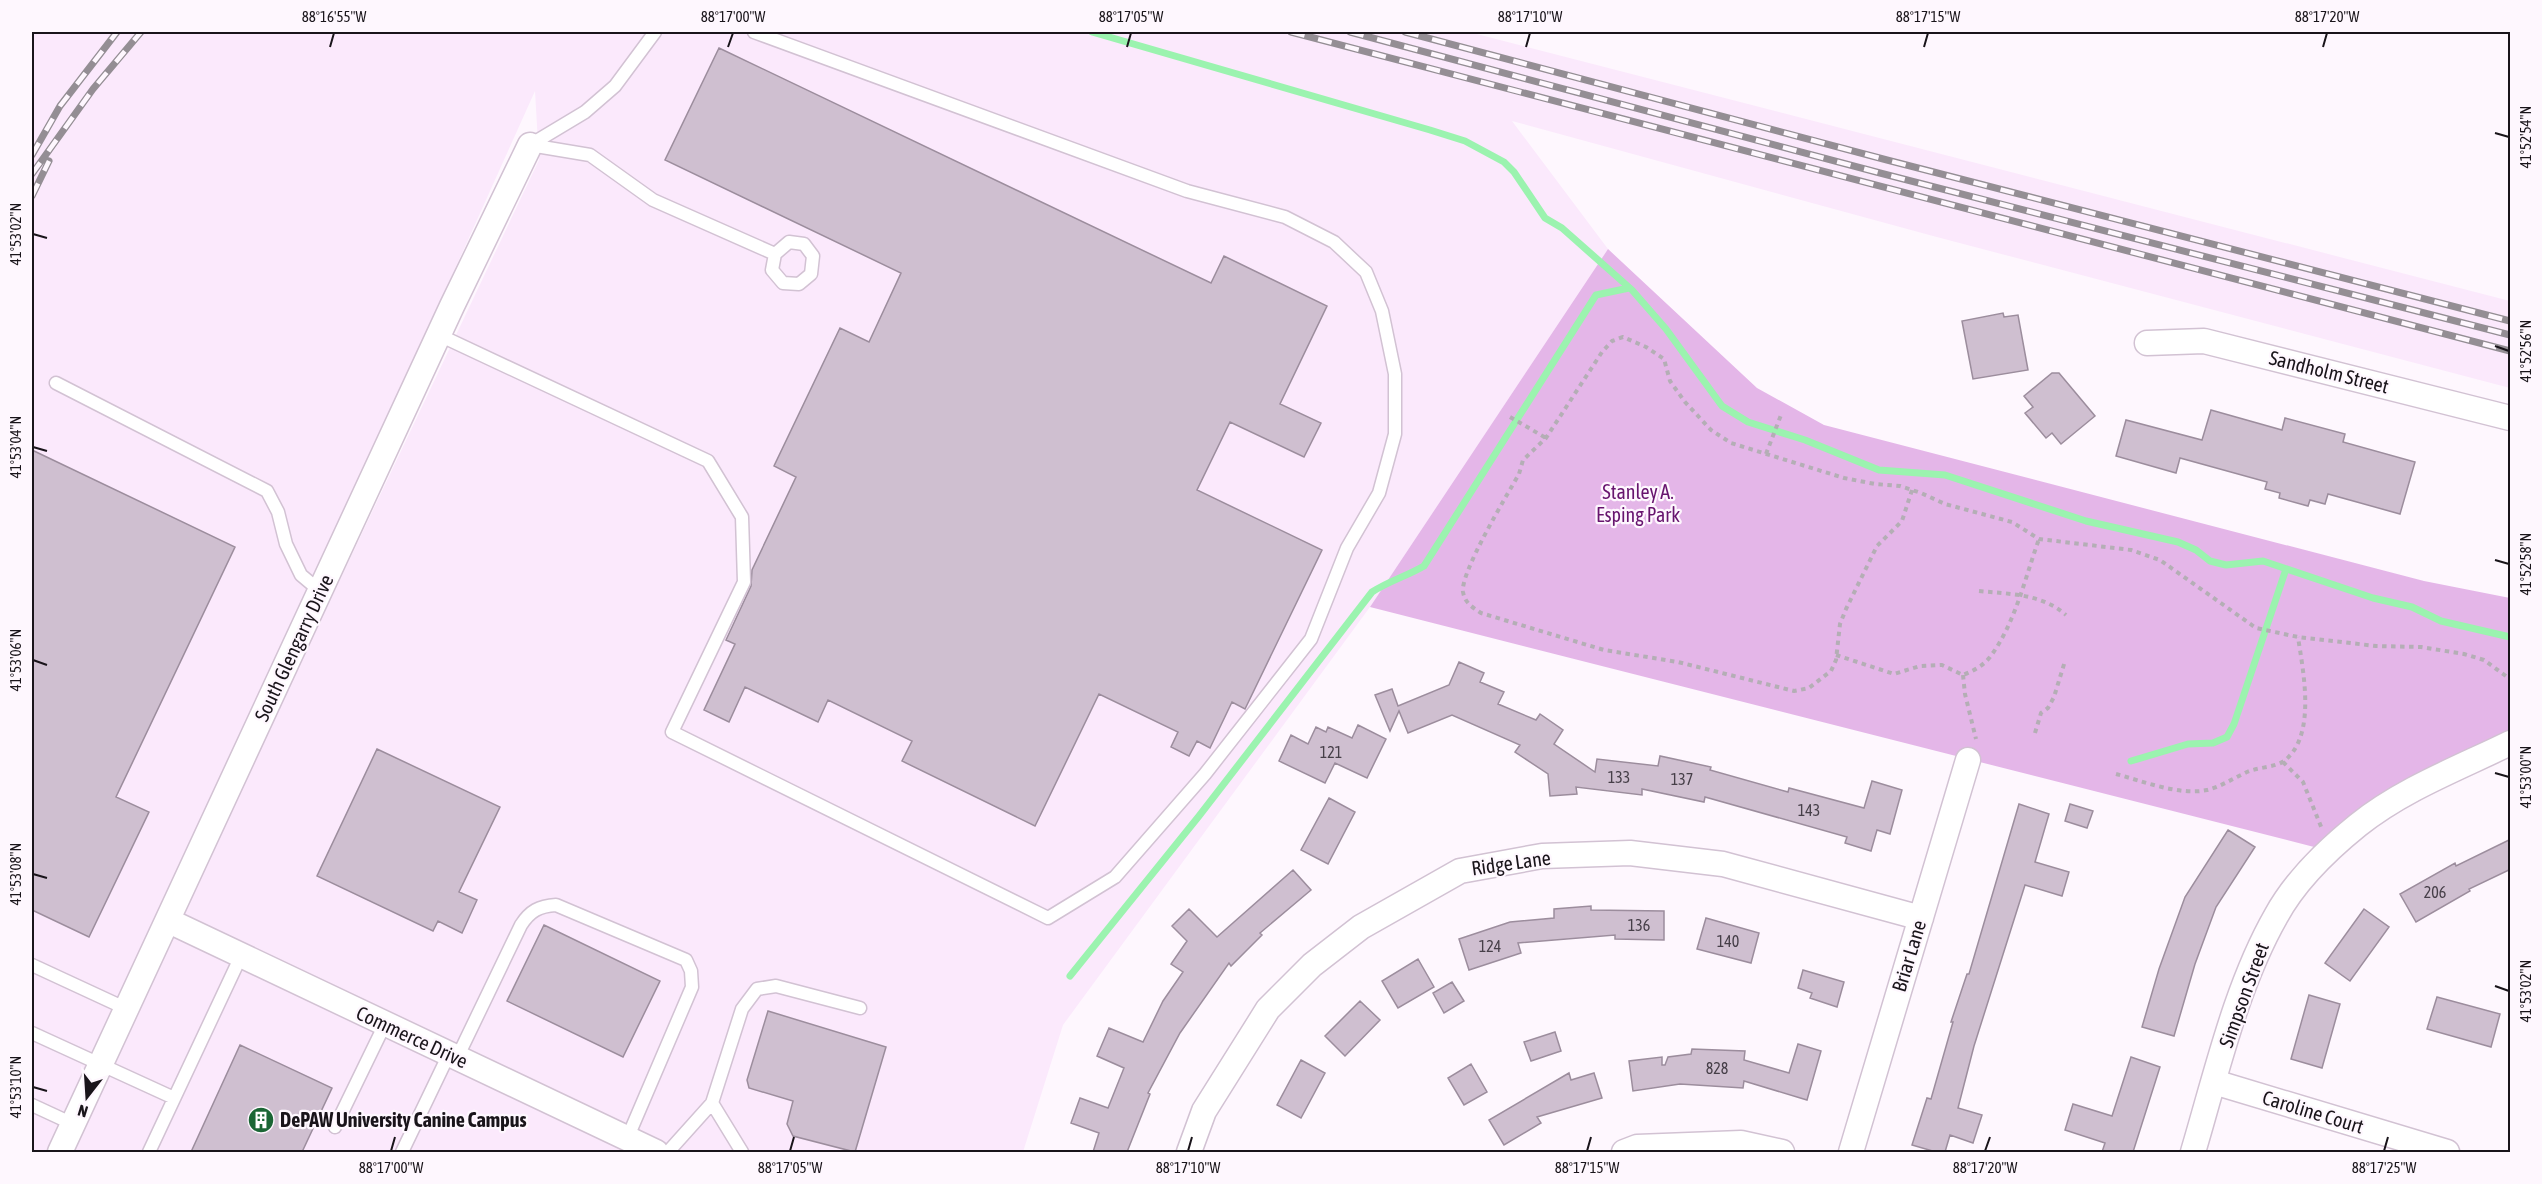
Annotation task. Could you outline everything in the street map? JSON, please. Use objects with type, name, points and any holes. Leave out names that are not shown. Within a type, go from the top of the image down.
[{"type":"street","name":"South Glengarry Drive","points":[[60,1152],[439,335],[530,145]]},
{"type":"street","name":"Sandholm Street","points":[[2147,343],[2204,341],[2511,418]]},
{"type":"street","name":"Simpson Street","points":[[2193,1152],[2250,966],[2271,924],[2313,866],[2359,824],[2414,789],[2511,743]]},
{"type":"street","name":"Briar Lane","points":[[1851,1152],[1972,749]]},
{"type":"street","name":"Ridge Lane","points":[[1189,1152],[1204,1111],[1268,1009],[1312,965],[1361,927],[1460,871],[1542,856],[1630,853],[1723,864],[1921,918]]},
{"type":"street","name":"Commerce Drive","points":[[169,921],[656,1152]]},
{"type":"street","name":"Caroline Court","points":[[2214,1082],[2447,1152]]},
{"type":"street","points":[[1624,1152],[1637,1147],[1741,1143],[1782,1152]]},
{"type":"lane","points":[[530,145],[585,112],[615,86],[655,32]]},
{"type":"lane","points":[[439,335],[708,461],[742,517],[744,582],[672,732],[1048,918],[1115,877],[1205,774],[1311,639],[1347,548],[1379,493],[1395,434],[1395,374],[1382,311],[1366,272],[1334,242],[1285,217],[1187,191],[754,32]]},
{"type":"lane","points":[[530,145],[590,155],[653,200],[775,254]]},
{"type":"lane","points":[[56,383],[267,491],[278,513],[286,544],[301,575],[320,591]]},
{"type":"lane","points":[[402,1152],[521,925],[528,914],[542,906],[556,905],[686,960],[691,971],[692,987],[627,1138]]},
{"type":"lane","points":[[149,1152],[241,956]]},
{"type":"lane","points":[[32,965],[127,1009]]},
{"type":"lane","points":[[668,1152],[712,1103],[742,1009],[757,989],[776,986],[860,1008]]},
{"type":"lane","points":[[335,1127],[385,1024]]},
{"type":"lane","points":[[32,1033],[174,1098]]},
{"type":"lane","points":[[712,1103],[742,1152]]},
{"type":"lane","points":[[32,1106],[73,1124]]},
{"type":"path","points":[[1912,490],[1902,521],[1877,546],[1846,609],[1840,624],[1836,655],[1831,671],[1809,688],[1794,691],[1678,662],[1604,650],[1481,613],[1467,603],[1463,591],[1467,572],[1519,474],[1523,460],[1546,438],[1602,352],[1612,341],[1623,337],[1646,347],[1664,359],[1670,381],[1685,402],[1711,430],[1731,443],[1844,478],[1912,490],[1945,504],[2012,522],[2039,539],[2131,550],[2160,560],[2256,628],[2298,637],[2376,646],[2421,647],[2464,654],[2484,660],[2511,679]]},
{"type":"path","points":[[1766,454],[1781,415]]},
{"type":"path","points":[[1510,417],[1546,438]]},
{"type":"path","points":[[1836,655],[1894,674],[1920,666],[1942,665],[1963,675],[1975,670],[1989,658],[2008,622],[2039,539]]},
{"type":"path","points":[[1980,591],[2042,599],[2066,615]]},
{"type":"path","points":[[2116,774],[2161,787],[2205,790],[2224,784],[2247,771],[2283,762],[2294,750],[2306,704],[2298,637]]},
{"type":"path","points":[[2035,733],[2041,713],[2048,708],[2055,697],[2065,661]]},
{"type":"path","points":[[1963,675],[1972,749]]},
{"type":"path","points":[[2283,762],[2303,783],[2324,834],[2334,847]]},
{"type":"shaded area","points":[[32,32],[1469,32],[2510,301],[2510,388],[1933,236],[1512,121],[1608,249],[1370,607],[1063,1025],[1023,1152],[72,1152],[176,933],[180,917],[539,160],[535,91],[285,647],[46,1152],[32,1152]]},
{"type":"green space","name":"Stanley A. Esping Park","points":[[1608,249],[1757,388],[1824,425],[2424,581],[2510,598],[2510,744],[2318,848],[1370,607]]},
{"type":"building","points":[[719,48],[1211,283],[1224,256],[1327,306],[1280,404],[1321,423],[1304,457],[1230,422],[1197,490],[1322,550],[1245,709],[1232,702],[1210,748],[1197,741],[1189,756],[1171,747],[1178,732],[1099,694],[1035,826],[902,761],[912,741],[828,700],[818,722],[745,687],[729,722],[704,710],[735,644],[726,640],[751,586],[752,570],[796,477],[774,466],[840,328],[869,342],[901,273],[665,160]]},
{"type":"building","points":[[2003,313],[2004,317],[2018,315],[2028,370],[1973,379],[1962,321]]},
{"type":"building","points":[[2052,373],[2059,373],[2095,416],[2061,444],[2052,433],[2046,438],[2025,413],[2033,407],[2024,396]]},
{"type":"building","points":[[2211,410],[2282,430],[2285,418],[2345,434],[2343,442],[2415,462],[2400,514],[2328,494],[2325,504],[2310,500],[2308,506],[2279,498],[2280,493],[2265,489],[2267,482],[2180,458],[2176,473],[2116,456],[2126,420],[2202,440]]},
{"type":"building","points":[[32,450],[235,547],[116,797],[149,812],[89,937],[32,910]]},
{"type":"building","points":[[1459,662],[1484,673],[1480,682],[1504,692],[1498,704],[1536,720],[1540,714],[1563,730],[1554,744],[1595,772],[1597,759],[1658,766],[1660,756],[1711,767],[1710,770],[1788,792],[1789,788],[1864,808],[1872,781],[1902,790],[1890,834],[1877,830],[1871,851],[1845,843],[1847,837],[1705,797],[1704,802],[1642,789],[1642,795],[1576,787],[1577,794],[1550,796],[1548,774],[1515,752],[1520,745],[1452,715],[1408,733],[1399,711],[1390,731],[1375,695],[1392,689],[1398,706],[1449,685]]},
{"type":"building","points":[[1358,725],[1386,739],[1367,778],[1335,763],[1325,783],[1279,761],[1291,735],[1308,744],[1316,727],[1326,732],[1328,727],[1352,738]]},
{"type":"building","points":[[377,749],[500,807],[459,892],[477,900],[462,933],[438,921],[433,931],[317,876]]},
{"type":"building","points":[[1329,798],[1355,812],[1328,864],[1301,850]]},
{"type":"building","points":[[2019,804],[2049,814],[2035,862],[2069,872],[2062,896],[2025,885],[1974,1046],[1958,1108],[1982,1115],[1973,1143],[1950,1135],[1945,1152],[1936,1152],[1912,1145],[1927,1098],[1931,1099],[1953,1022],[1951,1022],[1967,974],[1969,974]]},
{"type":"building","points":[[2070,804],[2093,811],[2087,828],[2065,821]]},
{"type":"building","points":[[2228,830],[2255,847],[2216,907],[2195,964],[2174,1036],[2142,1027],[2159,969],[2185,897]]},
{"type":"building","points":[[2511,839],[2511,869],[2469,889],[2470,891],[2416,922],[2400,894],[2455,863],[2456,866]]},
{"type":"building","points":[[1293,870],[1311,890],[1260,933],[1262,935],[1231,966],[1229,963],[1180,1033],[1148,1093],[1150,1094],[1127,1152],[1093,1152],[1099,1133],[1071,1123],[1080,1098],[1108,1108],[1124,1068],[1097,1056],[1109,1028],[1143,1042],[1163,1001],[1183,972],[1171,964],[1187,941],[1172,926],[1189,909],[1217,937]]},
{"type":"building","points":[[1591,906],[1591,910],[1664,911],[1664,940],[1615,939],[1615,935],[1518,943],[1521,953],[1469,970],[1459,939],[1510,922],[1554,918],[1554,909]]},
{"type":"building","points":[[2364,909],[2389,927],[2350,981],[2325,963]]},
{"type":"building","points":[[1706,918],[1759,933],[1751,963],[1697,949]]},
{"type":"building","points":[[544,925],[660,981],[623,1057],[507,1001]]},
{"type":"building","points":[[1418,959],[1434,987],[1398,1008],[1382,981]]},
{"type":"building","points":[[1803,970],[1844,982],[1837,1007],[1810,998],[1812,993],[1798,988]]},
{"type":"building","points":[[1452,982],[1464,1001],[1444,1013],[1433,993]]},
{"type":"building","points":[[2309,995],[2340,1004],[2322,1068],[2291,1059]]},
{"type":"building","points":[[2437,997],[2500,1014],[2491,1047],[2427,1029]]},
{"type":"building","points":[[1360,1001],[1380,1020],[1345,1056],[1325,1036]]},
{"type":"building","points":[[768,1011],[886,1047],[855,1152],[793,1136],[787,1124],[793,1101],[749,1088],[747,1080]]},
{"type":"building","points":[[1555,1032],[1561,1051],[1531,1061],[1524,1042]]},
{"type":"building","points":[[1798,1044],[1821,1051],[1807,1100],[1744,1081],[1743,1088],[1680,1084],[1633,1091],[1629,1061],[1662,1057],[1662,1065],[1665,1065],[1668,1057],[1691,1054],[1692,1049],[1745,1051],[1744,1060],[1789,1073]]},
{"type":"building","name":"DePAW University Canine Campus","points":[[240,1045],[332,1088],[302,1152],[191,1152]]},
{"type":"building","points":[[2131,1057],[2160,1067],[2133,1152],[2102,1152],[2105,1143],[2065,1130],[2073,1104],[2112,1116]]},
{"type":"building","points":[[1301,1060],[1325,1073],[1301,1118],[1277,1105]]},
{"type":"building","points":[[1471,1064],[1487,1092],[1464,1105],[1448,1078]]},
{"type":"building","points":[[1569,1073],[1571,1080],[1594,1073],[1602,1098],[1537,1117],[1541,1123],[1504,1145],[1489,1120]]},
{"type":"waterway","points":[[1092,32],[1465,141],[1504,162],[1514,172],[1545,218],[1562,228],[1632,290],[1666,329],[1722,406],[1748,422],[1805,440],[1879,470],[1945,475],[2086,521],[2178,542],[2196,550],[2210,561],[2226,565],[2263,561],[2373,598],[2412,607],[2441,621],[2510,637]]},
{"type":"waterway","points":[[1070,976],[1199,816],[1372,592],[1424,566],[1596,295],[1629,288]]},
{"type":"waterway","points":[[2131,761],[2188,744],[2213,743],[2227,737],[2234,724],[2286,569]]},
{"type":"railway","points":[[32,155],[60,106],[117,32]]},
{"type":"railway","points":[[32,174],[93,89],[141,32]]},
{"type":"railway","points":[[1291,32],[2510,351]]},
{"type":"railway","points":[[1350,32],[1880,173],[2510,335]]},
{"type":"railway","points":[[1405,32],[1887,160],[2510,321]]},
{"type":"railway","points":[[32,196],[49,161]]},
{"type":"place","name":"DePAW University Canine Campus","points":[[261,1120]]}]
